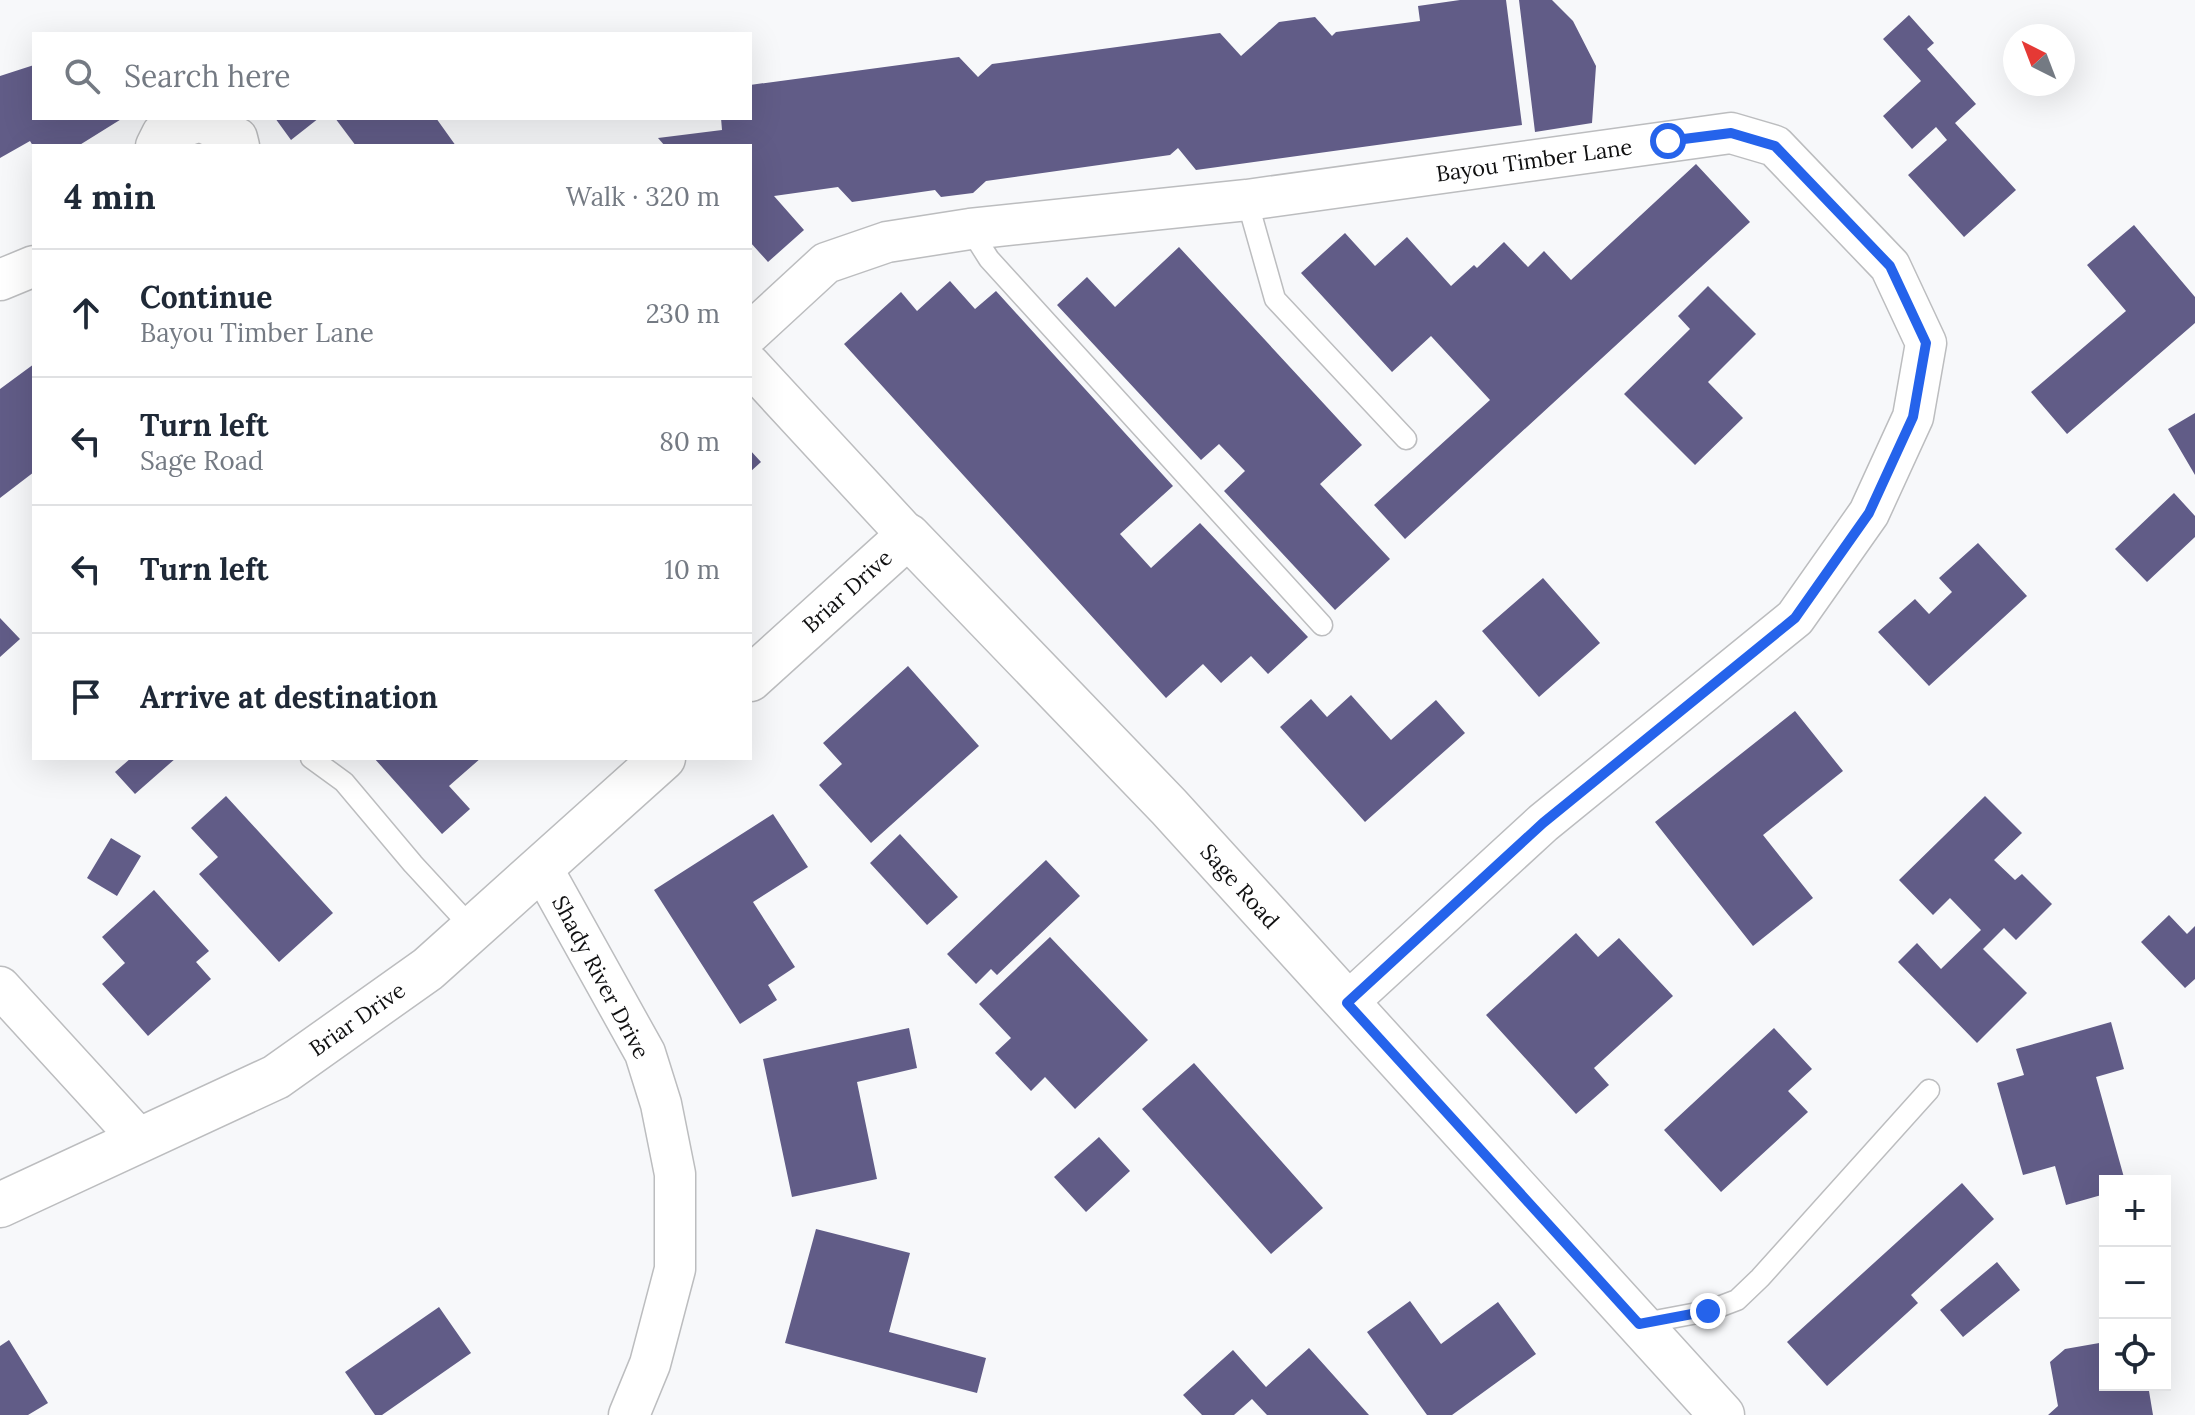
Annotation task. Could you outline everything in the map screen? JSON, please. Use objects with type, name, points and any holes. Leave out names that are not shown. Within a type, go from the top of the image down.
[{"type":"street","points":[[157,144],[162,134],[200,121],[237,138],[238,144]]},
{"type":"street","name":"Bayou Timber Lane","points":[[752,331],[826,263],[887,242],[970,229],[1247,200],[1731,133],[1775,146],[1890,266],[1926,343],[1913,417],[1869,513],[1795,618],[1543,823],[1347,1003]]},
{"type":"street","points":[[0,280],[32,267]]},
{"type":"street","name":"Sage Road","points":[[752,367],[908,536],[1169,807],[1639,1324],[1709,1411]]},
{"type":"street","name":"Briar Drive","points":[[752,677],[908,536]]},
{"type":"street","name":"Briar Drive","points":[[0,1205],[276,1077],[428,969],[661,760]]},
{"type":"street","name":"Shady River Drive","points":[[542,868],[645,1053],[661,1104],[675,1174],[675,1269],[650,1364],[629,1415]]},
{"type":"street","points":[[0,987],[141,1141]]},
{"type":"lane","points":[[1247,200],[1275,299],[1406,439]]},
{"type":"lane","points":[[970,229],[989,259],[1322,625]]},
{"type":"lane","points":[[314,760],[344,782],[473,929]]},
{"type":"lane","points":[[1639,1324],[1708,1311],[1737,1300],[1929,1090]]},
{"type":"building","points":[[1460,0],[1506,0],[1522,125],[1196,170],[1178,148],[1170,155],[986,181],[973,193],[941,197],[935,190],[852,202],[838,187],[774,196],[804,230],[768,262],[752,244],[752,144],[663,144],[658,138],[722,130],[721,120],[752,120],[752,85],[959,57],[978,77],[992,64],[1220,33],[1241,56],[1279,22],[1315,17],[1332,36],[1336,32],[1420,21],[1418,6]]},
{"type":"building","points":[[1519,0],[1552,0],[1573,21],[1596,66],[1592,123],[1535,132]]},
{"type":"building","points":[[1909,15],[1934,43],[1927,49],[1976,104],[1955,123],[2016,190],[1964,237],[1908,175],[1947,140],[1936,127],[1912,149],[1883,116],[1921,81],[1883,39]]},
{"type":"building","points":[[32,66],[32,120],[120,120],[81,144],[32,144],[30,141],[0,158],[0,76]]},
{"type":"building","points":[[276,120],[316,120],[291,140]]},
{"type":"building","points":[[336,120],[437,120],[455,144],[354,144]]},
{"type":"building","points":[[1696,164],[1750,222],[1405,539],[1374,505],[1490,400],[1431,336],[1392,372],[1301,273],[1345,233],[1375,266],[1407,237],[1451,286],[1474,265],[1477,268],[1504,242],[1528,267],[1544,251],[1571,280]]},
{"type":"building","points":[[2134,225],[2195,297],[2195,323],[2067,434],[2031,392],[2126,311],[2087,265]]},
{"type":"building","points":[[1179,247],[1362,445],[1320,484],[1390,559],[1335,610],[1224,491],[1245,471],[1219,444],[1201,460],[1057,305],[1087,277],[1115,307]]},
{"type":"building","points":[[950,281],[975,309],[996,291],[1173,486],[1120,534],[1151,568],[1200,523],[1308,637],[1268,674],[1251,656],[1221,683],[1203,664],[1166,698],[844,344],[901,292],[917,311]]},
{"type":"building","points":[[1708,286],[1756,334],[1708,382],[1743,418],[1695,465],[1624,394],[1690,329],[1678,316]]},
{"type":"building","points":[[32,365],[32,474],[0,498],[0,389]]},
{"type":"building","points":[[2195,413],[2195,475],[2168,429]]},
{"type":"building","points":[[752,452],[761,462],[752,470]]},
{"type":"building","points":[[2174,493],[2195,516],[2195,537],[2147,582],[2115,549]]},
{"type":"building","points":[[1978,543],[2027,596],[1929,686],[1878,632],[1915,599],[1929,614],[1952,592],[1939,578]]},
{"type":"building","points":[[1543,578],[1600,643],[1539,697],[1482,631]]},
{"type":"building","points":[[0,618],[20,639],[0,657]]},
{"type":"building","points":[[908,666],[979,746],[871,843],[819,785],[842,764],[823,743]]},
{"type":"building","points":[[1351,695],[1391,740],[1436,700],[1465,733],[1365,822],[1280,727],[1311,699],[1327,717]]},
{"type":"building","points":[[1795,711],[1843,771],[1763,835],[1813,898],[1753,946],[1655,822]]},
{"type":"building","points":[[129,760],[174,760],[135,794],[115,772]]},
{"type":"building","points":[[376,760],[479,760],[449,786],[470,809],[442,834]]},
{"type":"building","points":[[226,796],[333,913],[279,962],[199,874],[218,857],[191,828]]},
{"type":"building","points":[[1985,796],[2022,833],[1994,860],[2015,880],[2022,874],[2052,904],[2016,940],[2004,928],[1983,949],[2027,993],[1977,1043],[1898,962],[1917,943],[1941,969],[1981,930],[1950,898],[1933,915],[1899,880]]},
{"type":"building","points":[[773,814],[808,867],[753,902],[795,967],[768,985],[777,1000],[740,1024],[654,890]]},
{"type":"building","points":[[900,834],[958,897],[927,925],[870,863]]},
{"type":"building","points":[[111,838],[141,856],[117,896],[87,878]]},
{"type":"building","points":[[1046,860],[1080,896],[997,975],[991,969],[976,984],[947,954]]},
{"type":"building","points":[[154,890],[209,951],[196,962],[211,979],[148,1036],[102,984],[125,963],[102,937]]},
{"type":"building","points":[[2169,915],[2187,934],[2195,926],[2195,979],[2185,988],[2141,942]]},
{"type":"building","points":[[1576,933],[1598,957],[1619,938],[1673,996],[1594,1068],[1609,1085],[1576,1114],[1486,1015]]},
{"type":"building","points":[[1050,937],[1148,1040],[1075,1109],[1045,1077],[1031,1091],[995,1053],[1011,1038],[979,1004]]},
{"type":"building","points":[[2111,1022],[2124,1069],[2096,1077],[2123,1175],[2099,1175],[2099,1196],[2066,1205],[2055,1166],[2023,1175],[1997,1083],[2024,1075],[2016,1049]]},
{"type":"building","points":[[909,1028],[917,1068],[857,1082],[877,1179],[792,1197],[763,1059]]},
{"type":"building","points":[[1774,1028],[1812,1069],[1788,1091],[1808,1112],[1721,1192],[1664,1130]]},
{"type":"building","points":[[1194,1063],[1323,1208],[1271,1254],[1142,1109]]},
{"type":"building","points":[[1099,1137],[1130,1171],[1086,1212],[1054,1177]]},
{"type":"building","points":[[1962,1183],[1994,1219],[1911,1295],[1918,1303],[1827,1386],[1787,1342]]},
{"type":"building","points":[[816,1229],[910,1253],[889,1332],[986,1358],[977,1393],[785,1343]]},
{"type":"building","points":[[1997,1262],[2020,1290],[1963,1337],[1940,1310]]},
{"type":"building","points":[[1410,1301],[1441,1344],[1498,1302],[1536,1354],[1452,1415],[1427,1415],[1367,1332]]},
{"type":"building","points":[[439,1307],[471,1353],[382,1415],[375,1415],[345,1372]]},
{"type":"building","points":[[9,1340],[48,1403],[28,1415],[0,1415],[0,1346]]},
{"type":"building","points":[[2099,1343],[2099,1391],[2149,1391],[2153,1415],[2048,1415],[2058,1406],[2050,1362],[2065,1349]]},
{"type":"building","points":[[1309,1348],[1369,1415],[1267,1415],[1252,1399],[1234,1415],[1202,1415],[1183,1395],[1233,1350],[1266,1387]]},
{"type":"route","points":[[1668,141],[1731,133],[1775,146],[1890,266],[1926,343],[1913,417],[1869,513],[1795,618],[1543,823],[1347,1003],[1639,1324],[1708,1311]]}]
